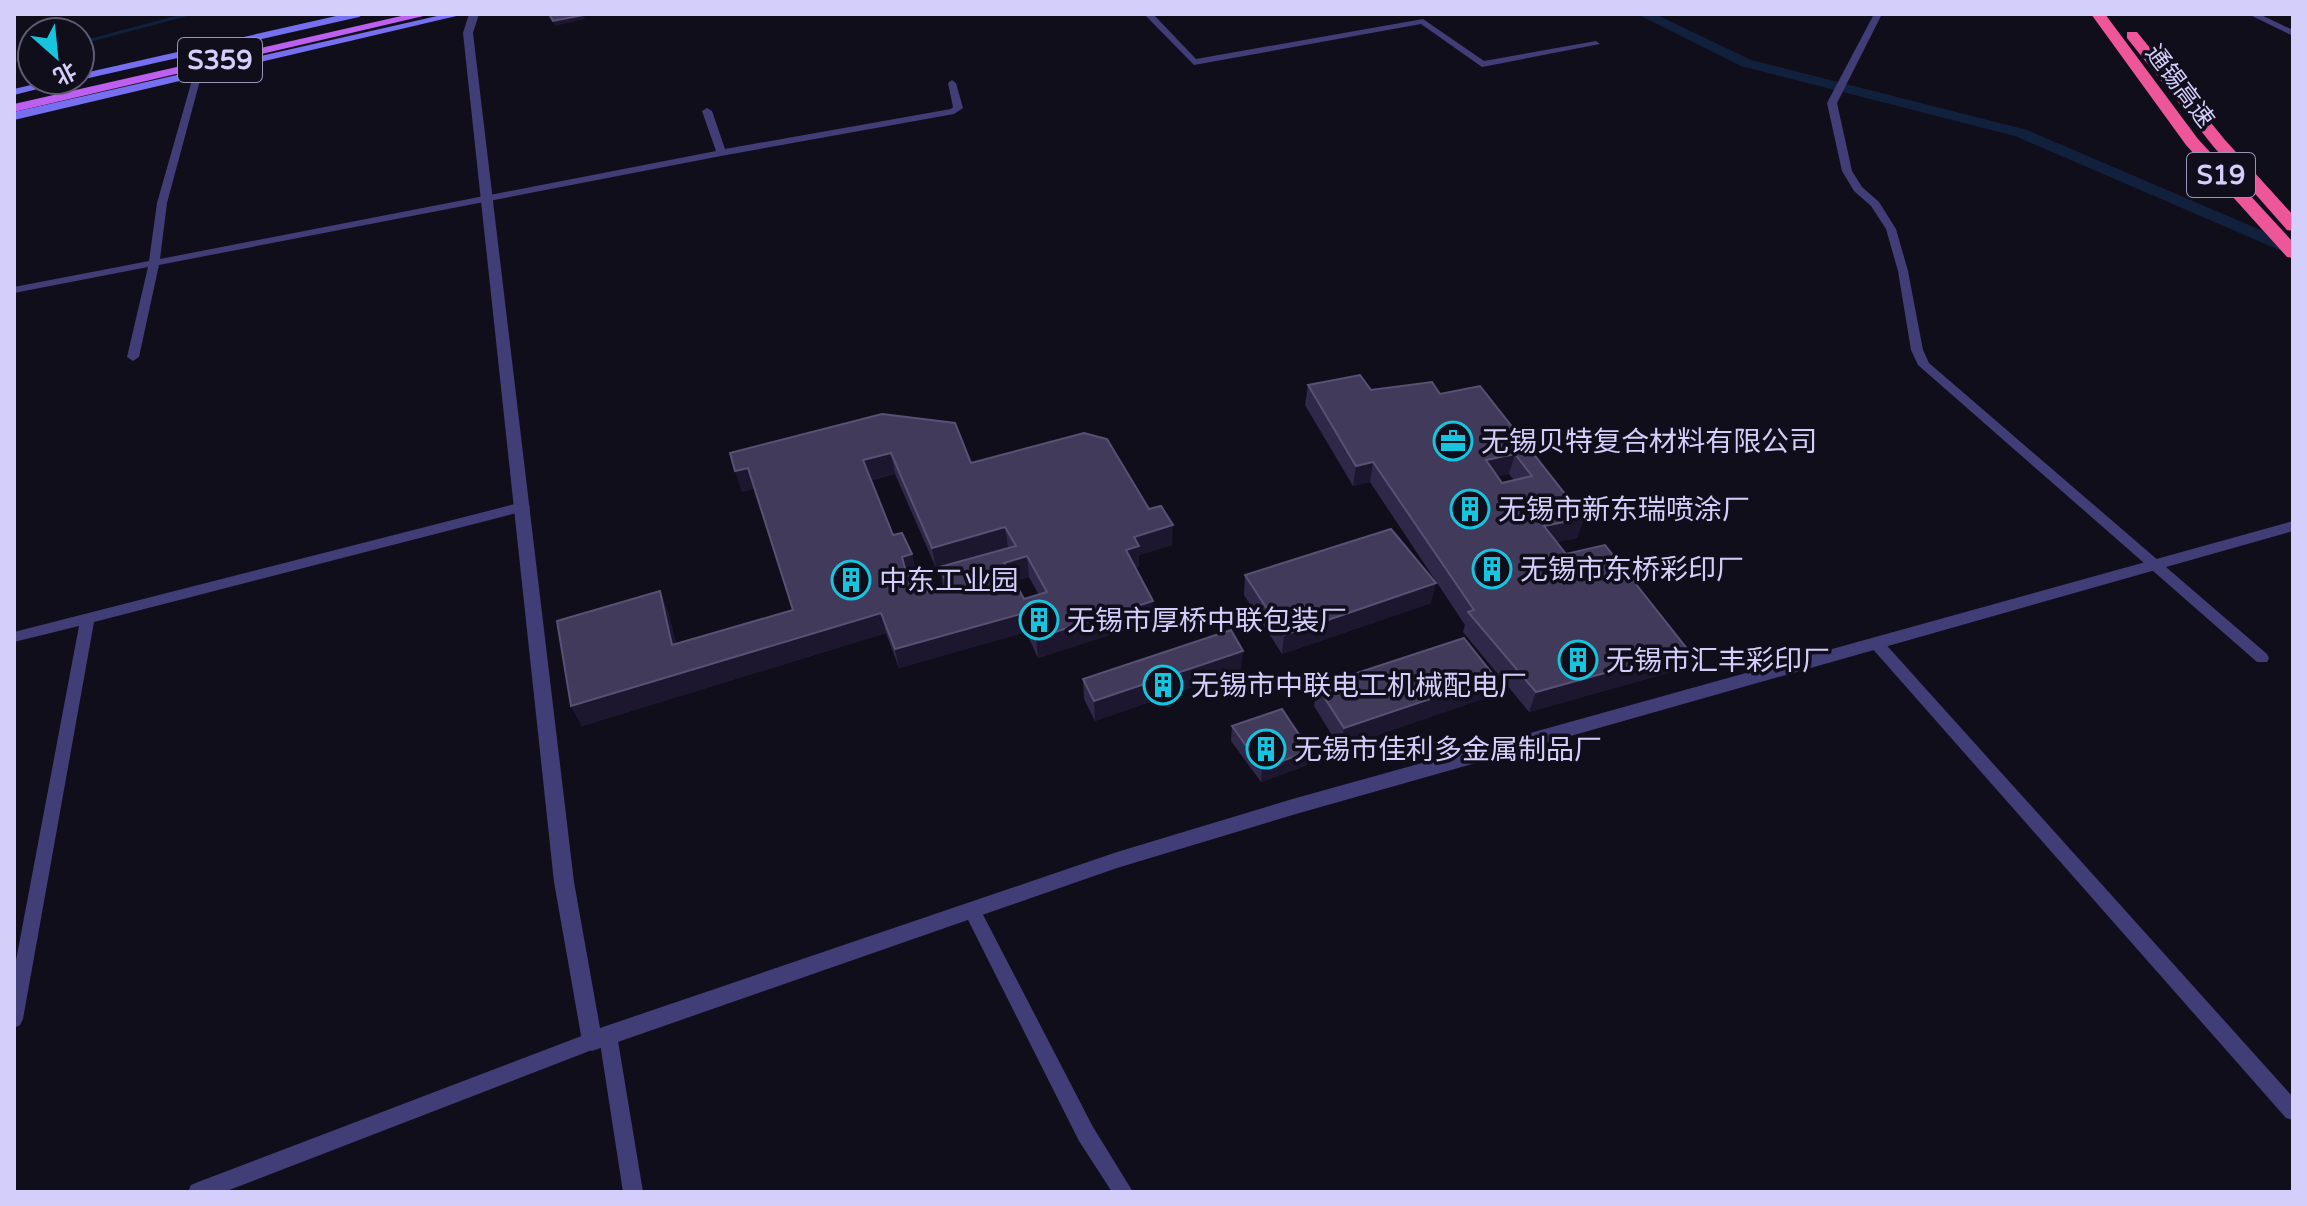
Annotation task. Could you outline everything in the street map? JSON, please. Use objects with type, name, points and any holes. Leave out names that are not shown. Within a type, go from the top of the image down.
[{"type":"highway","name":"通锡高速","points":[[2098,14],[2192,142],[2293,253]]},
{"type":"highway","name":"通锡高速","points":[[2118,14],[2178,94],[2293,226]]},
{"type":"main road","points":[[96,73],[359,14]]},
{"type":"main road","name":"S359","points":[[14,95],[387,14]]},
{"type":"main road","name":"S359","points":[[14,108],[426,14]]},
{"type":"main road","points":[[14,116],[460,14]]},
{"type":"street","points":[[474,14],[468,33],[564,882],[633,1192]]},
{"type":"street","points":[[1148,14],[1194,62],[1423,21],[1482,64],[1596,44]]},
{"type":"street","points":[[1878,14],[1833,100],[1847,171],[1891,229],[1917,350],[1924,365],[2262,658]]},
{"type":"street","points":[[2252,14],[2293,33]]},
{"type":"street","points":[[133,357],[154,264],[162,203],[198,73]]},
{"type":"street","points":[[14,290],[954,111],[958,108],[952,83]]},
{"type":"street","points":[[707,111],[721,153]]},
{"type":"street","points":[[14,637],[523,507]]},
{"type":"street","points":[[198,1192],[600,1038],[1117,860],[1296,806],[2293,526]]},
{"type":"street","points":[[14,1019],[87,619]]},
{"type":"street","points":[[1876,643],[2293,1111]]},
{"type":"street","points":[[972,910],[1086,1134],[1123,1192]]},
{"type":"building","points":[[549,14],[583,14],[584,15],[553,21]]},
{"type":"building","points":[[1360,375],[1371,390],[1432,382],[1440,394],[1480,386],[1584,518],[1544,526],[1566,554],[1605,545],[1688,650],[1536,692],[1468,612],[1474,610],[1373,462],[1356,466],[1308,385]],"holes":[[[1515,454],[1532,476],[1502,483],[1486,460]]]},
{"type":"building","name":"中东工业园","points":[[882,414],[955,423],[971,463],[1084,433],[1107,439],[1149,509],[1161,506],[1173,525],[1134,537],[1139,546],[1126,550],[1153,601],[1036,638],[1024,613],[895,649],[881,613],[571,706],[557,621],[660,591],[672,645],[793,610],[748,468],[735,471],[730,453]],"holes":[[[891,453],[932,548],[1005,527],[1016,546],[940,567],[947,584],[928,592],[920,573],[907,576],[902,557],[912,554],[902,533],[893,535],[863,460]],[[1027,556],[1047,592],[1024,599],[1004,563]]]},
{"type":"building","points":[[1391,529],[1436,583],[1284,635],[1245,575]]},
{"type":"building","points":[[1231,630],[1243,651],[1094,701],[1083,679]]},
{"type":"building","points":[[1464,638],[1495,677],[1344,728],[1317,686]]},
{"type":"building","points":[[1282,709],[1310,751],[1262,768],[1232,726]]},
{"type":"waterway","points":[[96,39],[189,14]]},
{"type":"waterway","points":[[1644,14],[1746,63],[2021,133],[2293,251]]},
{"type":"place","name":"无锡贝特复合材料有限公司","points":[[1453,441]]},
{"type":"place","name":"无锡市新东瑞喷涂厂","points":[[1470,509]]},
{"type":"place","name":"无锡市东桥彩印厂","points":[[1492,569]]},
{"type":"place","name":"中东工业园","points":[[851,580]]},
{"type":"place","name":"无锡市厚桥中联包装厂","points":[[1039,620]]},
{"type":"place","name":"无锡市汇丰彩印厂","points":[[1578,660]]},
{"type":"place","name":"无锡市中联电工机械配电厂","points":[[1163,685]]},
{"type":"place","name":"无锡市佳利多金属制品厂","points":[[1266,749]]}]
